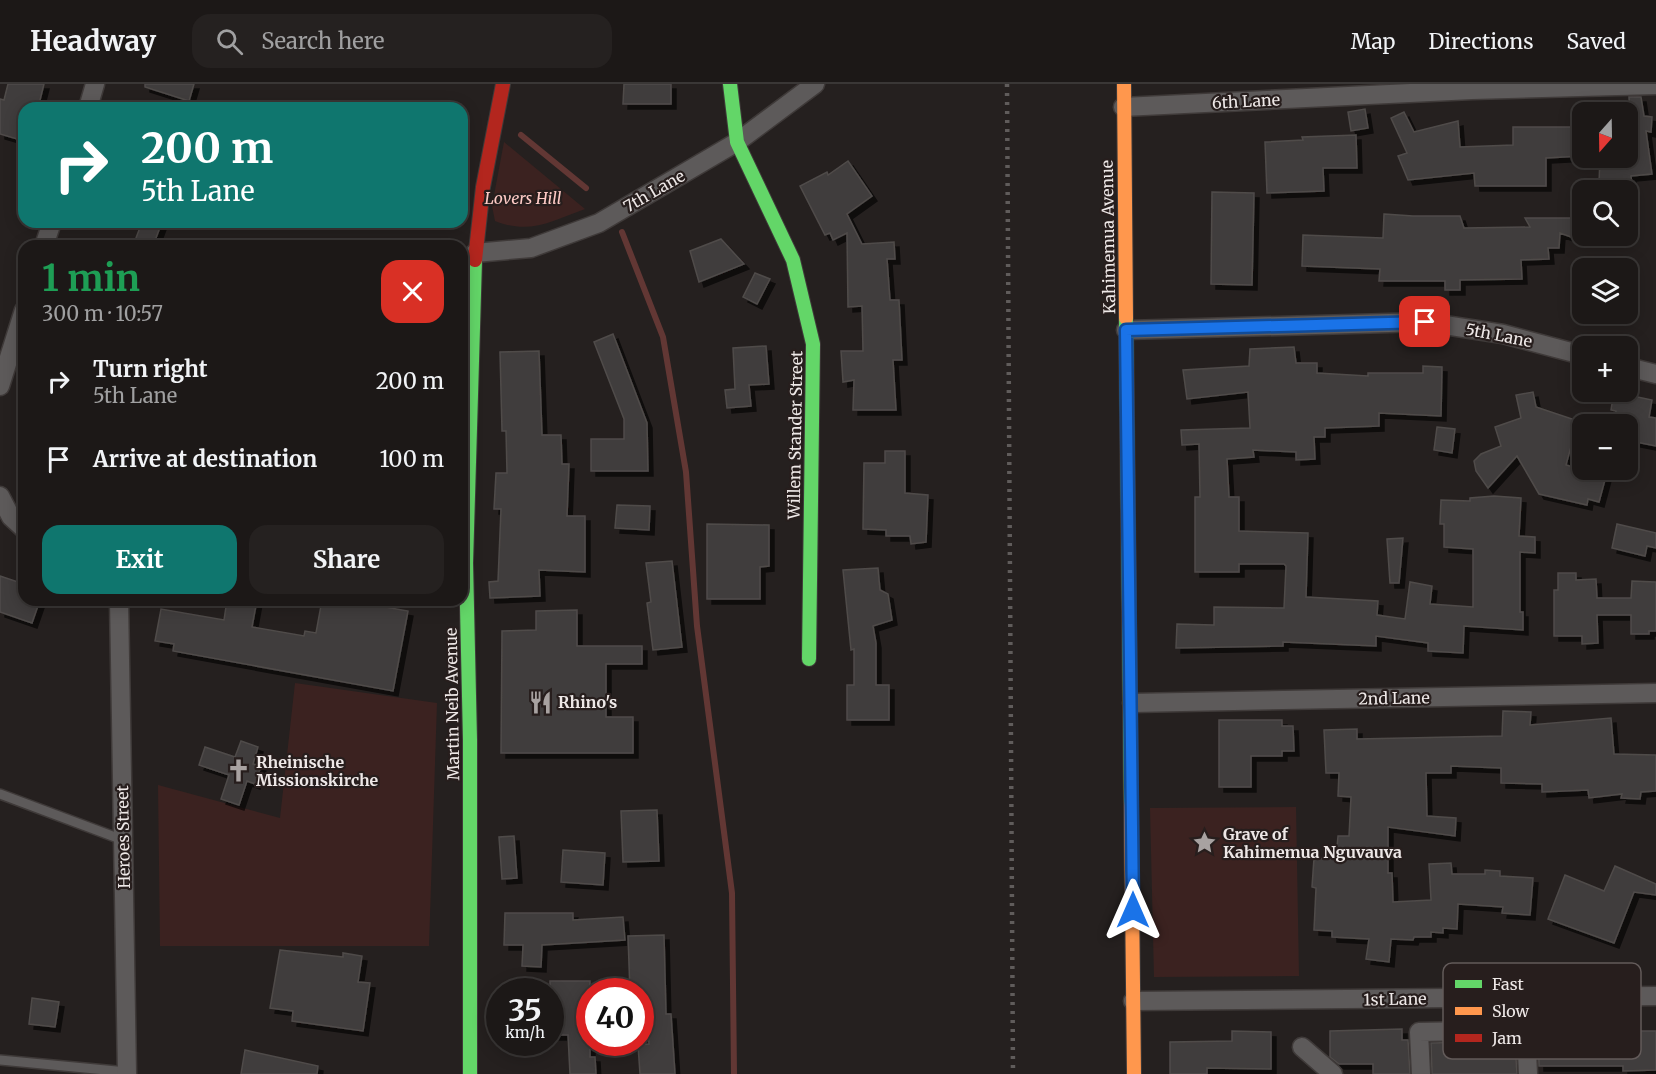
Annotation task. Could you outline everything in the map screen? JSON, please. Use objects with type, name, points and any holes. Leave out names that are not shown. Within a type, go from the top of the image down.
[{"type":"street","points":[[90,102],[95,84]]},
{"type":"street","name":"Martin Neib Avenue","points":[[468,450],[475,253],[483,186],[503,84]]},
{"type":"street","name":"Willem Stander Street","points":[[730,84],[737,142],[794,260],[813,344],[808,659]]},
{"type":"street","name":"7th Lane","points":[[475,253],[531,248],[600,223],[737,142],[815,84]]},
{"type":"street","name":"Kahimemua Avenue","points":[[1124,84],[1134,1074]]},
{"type":"street","name":"6th Lane","points":[[1123,107],[1472,90],[1656,86]]},
{"type":"street","name":"5th Lane","points":[[1126,330],[1425,322],[1503,334],[1572,352]]},
{"type":"street","points":[[0,386],[18,329]]},
{"type":"street","points":[[1638,370],[1656,374]]},
{"type":"street","points":[[0,496],[11,517],[18,524]]},
{"type":"street","name":"Heroes Street","points":[[119,606],[127,1073]]},
{"type":"street","name":"Martin Neib Avenue","points":[[465,606],[470,740],[470,1074]]},
{"type":"street","name":"2nd Lane","points":[[1132,703],[1656,693]]},
{"type":"street","name":"1st Lane","points":[[1641,996],[1656,996]]},
{"type":"street","name":"1st Lane","points":[[1133,1001],[1443,998]]},
{"type":"street","points":[[1420,1074],[1419,1032],[1443,1032]]},
{"type":"street","points":[[1302,1047],[1333,1074]]},
{"type":"street","points":[[1527,1059],[1528,1074]]},
{"type":"lane","points":[[0,794],[123,840]]},
{"type":"lane","points":[[0,1060],[127,1073]]},
{"type":"green space","name":"Lovers Hill","points":[[504,142],[585,209],[530,227],[519,227],[495,221],[492,206]]},
{"type":"green space","points":[[295,683],[437,703],[429,946],[160,946],[158,785],[280,818]]},
{"type":"green space","points":[[1296,807],[1299,976],[1154,977],[1150,808]]},
{"type":"building","points":[[8,84],[44,84],[40,102],[18,102],[18,139],[0,134],[0,99],[4,100]]},
{"type":"building","points":[[145,84],[194,84],[189,101],[145,87]]},
{"type":"building","points":[[624,84],[671,84],[671,104],[623,104]]},
{"type":"building","points":[[1629,97],[1641,97],[1644,116],[1652,117],[1651,132],[1646,131],[1652,174],[1631,176],[1632,180],[1599,180],[1600,168],[1638,168],[1638,102],[1629,102]]},
{"type":"building","points":[[1365,109],[1368,128],[1351,131],[1348,112]]},
{"type":"building","points":[[1404,112],[1414,132],[1458,121],[1460,147],[1513,145],[1513,127],[1572,127],[1572,157],[1546,158],[1546,186],[1475,186],[1474,173],[1408,180],[1398,156],[1407,153],[1391,118]]},
{"type":"building","points":[[1356,135],[1357,168],[1323,168],[1324,191],[1267,193],[1265,142],[1303,140],[1302,137]]},
{"type":"building","points":[[848,161],[872,196],[847,214],[862,244],[894,242],[895,259],[887,259],[890,300],[899,300],[902,360],[893,360],[896,410],[853,410],[854,380],[843,382],[841,351],[863,351],[862,306],[848,307],[847,233],[833,240],[830,233],[825,235],[800,186],[827,172],[828,175]]},
{"type":"building","points":[[1212,192],[1254,193],[1252,285],[1211,284]]},
{"type":"building","points":[[1384,214],[1460,216],[1464,228],[1530,227],[1525,218],[1572,218],[1572,237],[1560,233],[1559,248],[1548,248],[1549,259],[1521,260],[1522,279],[1460,280],[1460,290],[1445,290],[1445,281],[1379,281],[1380,269],[1302,266],[1303,235],[1383,238]]},
{"type":"building","points":[[140,228],[160,228],[155,240],[135,240]]},
{"type":"building","points":[[721,239],[744,264],[699,282],[690,251]]},
{"type":"building","points":[[755,273],[770,279],[757,304],[743,297]]},
{"type":"building","points":[[613,334],[647,423],[648,471],[591,471],[591,439],[624,439],[624,419],[594,342]]},
{"type":"building","points":[[766,346],[769,384],[749,385],[751,406],[727,408],[725,390],[735,389],[733,348]]},
{"type":"building","points":[[1294,347],[1296,363],[1317,363],[1317,373],[1368,376],[1368,373],[1423,373],[1423,366],[1442,367],[1441,416],[1379,413],[1379,426],[1325,428],[1325,437],[1314,437],[1315,459],[1296,460],[1296,452],[1253,450],[1254,457],[1227,459],[1229,497],[1239,497],[1239,531],[1308,533],[1306,597],[1378,601],[1377,615],[1405,619],[1410,582],[1432,586],[1430,604],[1473,607],[1473,549],[1444,547],[1444,524],[1440,524],[1441,500],[1470,501],[1470,498],[1494,496],[1521,498],[1519,536],[1535,537],[1535,553],[1520,552],[1520,612],[1523,612],[1523,630],[1464,626],[1463,653],[1428,651],[1428,643],[1376,636],[1376,646],[1283,642],[1283,646],[1176,648],[1177,624],[1214,625],[1214,607],[1284,608],[1286,566],[1284,564],[1239,564],[1239,572],[1195,572],[1195,497],[1200,497],[1199,444],[1182,445],[1181,430],[1250,428],[1248,392],[1187,399],[1183,370],[1249,366],[1250,349]]},
{"type":"building","points":[[539,351],[542,435],[561,435],[562,464],[569,464],[567,516],[585,516],[585,572],[539,570],[540,596],[490,598],[489,582],[498,581],[501,509],[494,509],[496,473],[507,473],[506,431],[502,431],[500,352]]},
{"type":"building","points":[[1533,392],[1536,407],[1572,419],[1572,443],[1566,465],[1572,467],[1572,480],[1605,480],[1599,502],[1588,499],[1587,505],[1539,494],[1517,456],[1488,488],[1476,471],[1474,461],[1481,454],[1501,446],[1495,427],[1521,418],[1516,395]]},
{"type":"building","points":[[1638,397],[1652,400],[1649,417],[1656,418],[1656,446],[1638,442],[1638,414],[1615,414],[1616,411],[1611,410],[1612,402],[1638,402]]},
{"type":"building","points":[[1437,427],[1455,429],[1452,453],[1434,450]]},
{"type":"building","points":[[885,451],[905,451],[905,493],[928,495],[926,542],[911,544],[910,536],[886,536],[886,530],[863,529],[864,463],[885,463]]},
{"type":"building","points":[[617,505],[650,506],[649,530],[615,528]]},
{"type":"building","points":[[707,524],[769,525],[769,566],[760,567],[760,599],[707,599]]},
{"type":"building","points":[[1617,524],[1656,533],[1656,548],[1647,546],[1645,556],[1612,548]]},
{"type":"building","points":[[1403,538],[1399,583],[1390,583],[1387,539]]},
{"type":"building","points":[[672,561],[682,647],[653,650],[647,603],[651,602],[646,563]]},
{"type":"building","points":[[878,568],[880,590],[888,594],[892,620],[873,626],[876,643],[876,685],[889,685],[889,720],[847,720],[847,685],[854,685],[854,649],[851,650],[843,570]]},
{"type":"building","points":[[1558,573],[1576,573],[1576,580],[1596,579],[1597,598],[1631,598],[1632,581],[1656,582],[1656,631],[1649,631],[1649,634],[1631,634],[1631,615],[1597,615],[1598,643],[1582,644],[1582,636],[1554,636],[1554,590],[1558,590]]},
{"type":"building","points":[[0,576],[18,582],[18,606],[38,606],[32,623],[0,612]]},
{"type":"building","points":[[226,606],[256,606],[252,627],[304,636],[305,631],[316,633],[321,606],[380,606],[408,611],[393,691],[173,651],[174,644],[155,641],[161,609],[224,620]]},
{"type":"building","points":[[577,610],[577,646],[642,646],[642,664],[606,664],[606,717],[633,717],[633,753],[501,753],[502,631],[536,630],[536,611]]},
{"type":"building","points":[[1503,711],[1531,712],[1530,725],[1611,718],[1614,754],[1656,755],[1656,791],[1641,792],[1640,799],[1621,798],[1622,794],[1589,798],[1588,790],[1542,792],[1542,784],[1501,783],[1501,768],[1451,766],[1451,773],[1426,773],[1427,816],[1456,818],[1455,836],[1388,827],[1388,873],[1392,873],[1393,902],[1431,900],[1429,864],[1451,863],[1452,874],[1485,874],[1485,870],[1500,871],[1500,876],[1533,878],[1530,915],[1502,913],[1503,907],[1458,904],[1457,929],[1443,928],[1443,933],[1431,932],[1431,937],[1414,937],[1413,940],[1391,939],[1389,962],[1366,959],[1369,939],[1332,937],[1332,931],[1314,930],[1316,888],[1312,887],[1314,858],[1336,859],[1338,836],[1349,836],[1351,797],[1338,796],[1339,773],[1326,773],[1324,730],[1357,729],[1357,739],[1502,736]]},
{"type":"building","points":[[1219,720],[1282,720],[1282,726],[1293,726],[1294,751],[1282,751],[1282,756],[1251,756],[1251,787],[1219,787]]},
{"type":"building","name":"Rheinische Missionskirche","points":[[241,741],[258,747],[253,764],[261,766],[255,784],[247,781],[239,805],[221,799],[229,775],[199,765],[205,747],[235,757]]},
{"type":"building","points":[[657,810],[659,861],[623,862],[621,811]]},
{"type":"building","points":[[514,836],[517,878],[502,879],[499,837]]},
{"type":"building","points":[[563,850],[605,853],[603,885],[561,882]]},
{"type":"building","points":[[1615,866],[1656,884],[1656,895],[1634,892],[1614,943],[1548,919],[1565,875],[1604,891]]},
{"type":"building","points":[[505,913],[573,913],[573,920],[623,917],[625,940],[542,945],[541,967],[522,966],[523,945],[504,945]]},
{"type":"building","points":[[664,935],[666,1014],[671,1014],[675,1074],[640,1074],[639,1056],[654,1056],[654,978],[630,978],[628,936]]},
{"type":"building","points":[[280,950],[343,957],[343,953],[362,956],[358,982],[370,983],[363,1031],[292,1021],[293,1011],[270,1008]]},
{"type":"building","points":[[564,981],[576,981],[576,1056],[595,1057],[596,1074],[570,1074],[568,1035],[564,1035]]},
{"type":"building","points":[[32,998],[59,1002],[55,1027],[29,1024]]},
{"type":"building","points":[[1402,1029],[1402,1040],[1408,1040],[1410,1074],[1373,1074],[1373,1064],[1339,1064],[1330,1057],[1330,1031]]},
{"type":"building","points":[[1232,1031],[1271,1032],[1271,1069],[1207,1068],[1207,1074],[1170,1074],[1170,1042],[1232,1041]]},
{"type":"building","points":[[1641,1031],[1656,1031],[1656,1070],[1623,1071],[1623,1066],[1539,1066],[1539,1059],[1641,1059]]},
{"type":"building","points":[[1431,1043],[1443,1043],[1443,1059],[1516,1059],[1517,1074],[1432,1074]]},
{"type":"building","points":[[245,1050],[318,1066],[317,1074],[241,1074]]},
{"type":"waterway","points":[[521,135],[586,188]]},
{"type":"waterway","points":[[622,232],[663,337],[686,472],[697,626],[732,893],[734,1074]]},
{"type":"railway","points":[[1007,84],[1013,1074]]},
{"type":"traffic: fast","points":[[730,84],[737,142],[793,260],[813,344],[809,659]]},
{"type":"traffic: fast","points":[[468,496],[475,260]]},
{"type":"traffic: fast","points":[[1126,318],[1131,805]]},
{"type":"traffic: fast","points":[[467,606],[470,740],[470,1074]]},
{"type":"traffic: slow","points":[[1124,84],[1126,318]]},
{"type":"traffic: slow","points":[[1131,805],[1134,1074]]},
{"type":"traffic: jam","points":[[475,260],[483,187],[503,84]]},
{"type":"place","name":"Rhino's","points":[[540,702]]},
{"type":"place","name":"Rheinische Missionskirche","points":[[238,771]]},
{"type":"place","name":"Grave of Kahimemua Nguvauva","points":[[1205,843]]},
{"type":"route","points":[[1133,910],[1126,330],[1425,322]]}]
